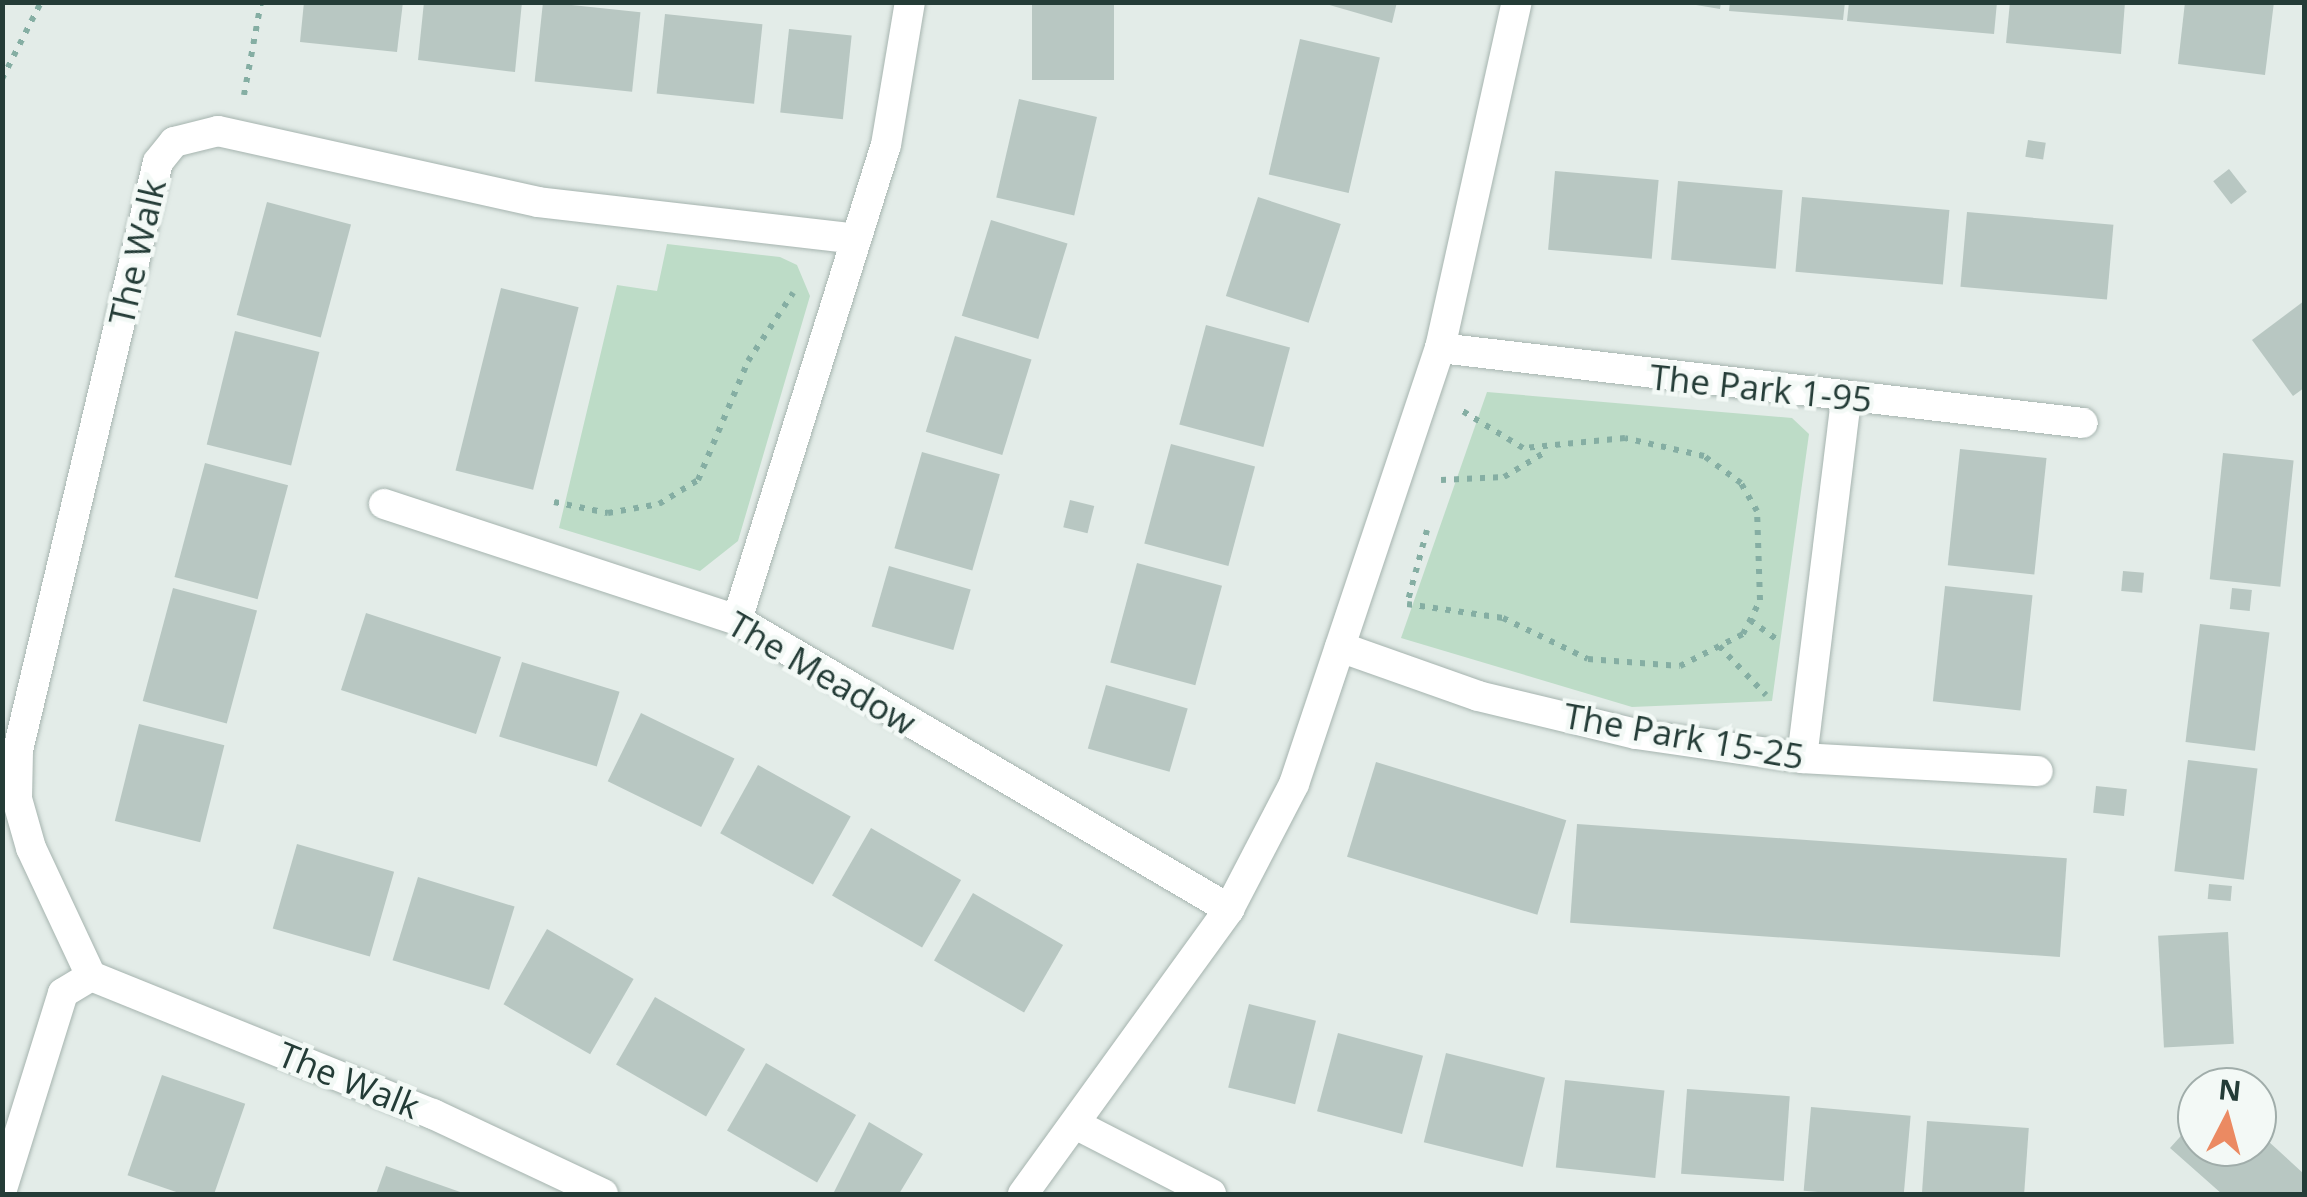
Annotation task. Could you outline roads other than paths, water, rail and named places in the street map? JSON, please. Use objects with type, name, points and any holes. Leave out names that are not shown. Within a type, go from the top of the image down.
[{"type":"street","points":[[736,620],[892,126],[910,2]]},
{"type":"street","points":[[1023,1194],[1229,910],[1294,784],[1440,348],[1517,2]]},
{"type":"street","name":"The Walk","points":[[589,1191],[91,976],[30,848],[17,800],[18,750],[158,162],[190,134],[236,134],[538,202],[853,251]]},
{"type":"street","name":"The Park 1-95","points":[[1440,348],[2084,423]]},
{"type":"street","points":[[1802,758],[1846,398]]},
{"type":"street","name":"The Meadow","points":[[384,504],[736,620],[1229,910]]},
{"type":"street","name":"The Park 15-25","points":[[1340,647],[1478,696],[1636,734],[1802,758],[2038,771]]},
{"type":"street","points":[[2,1189],[63,992],[91,976]]},
{"type":"street","points":[[1075,1124],[1211,1194]]}]
